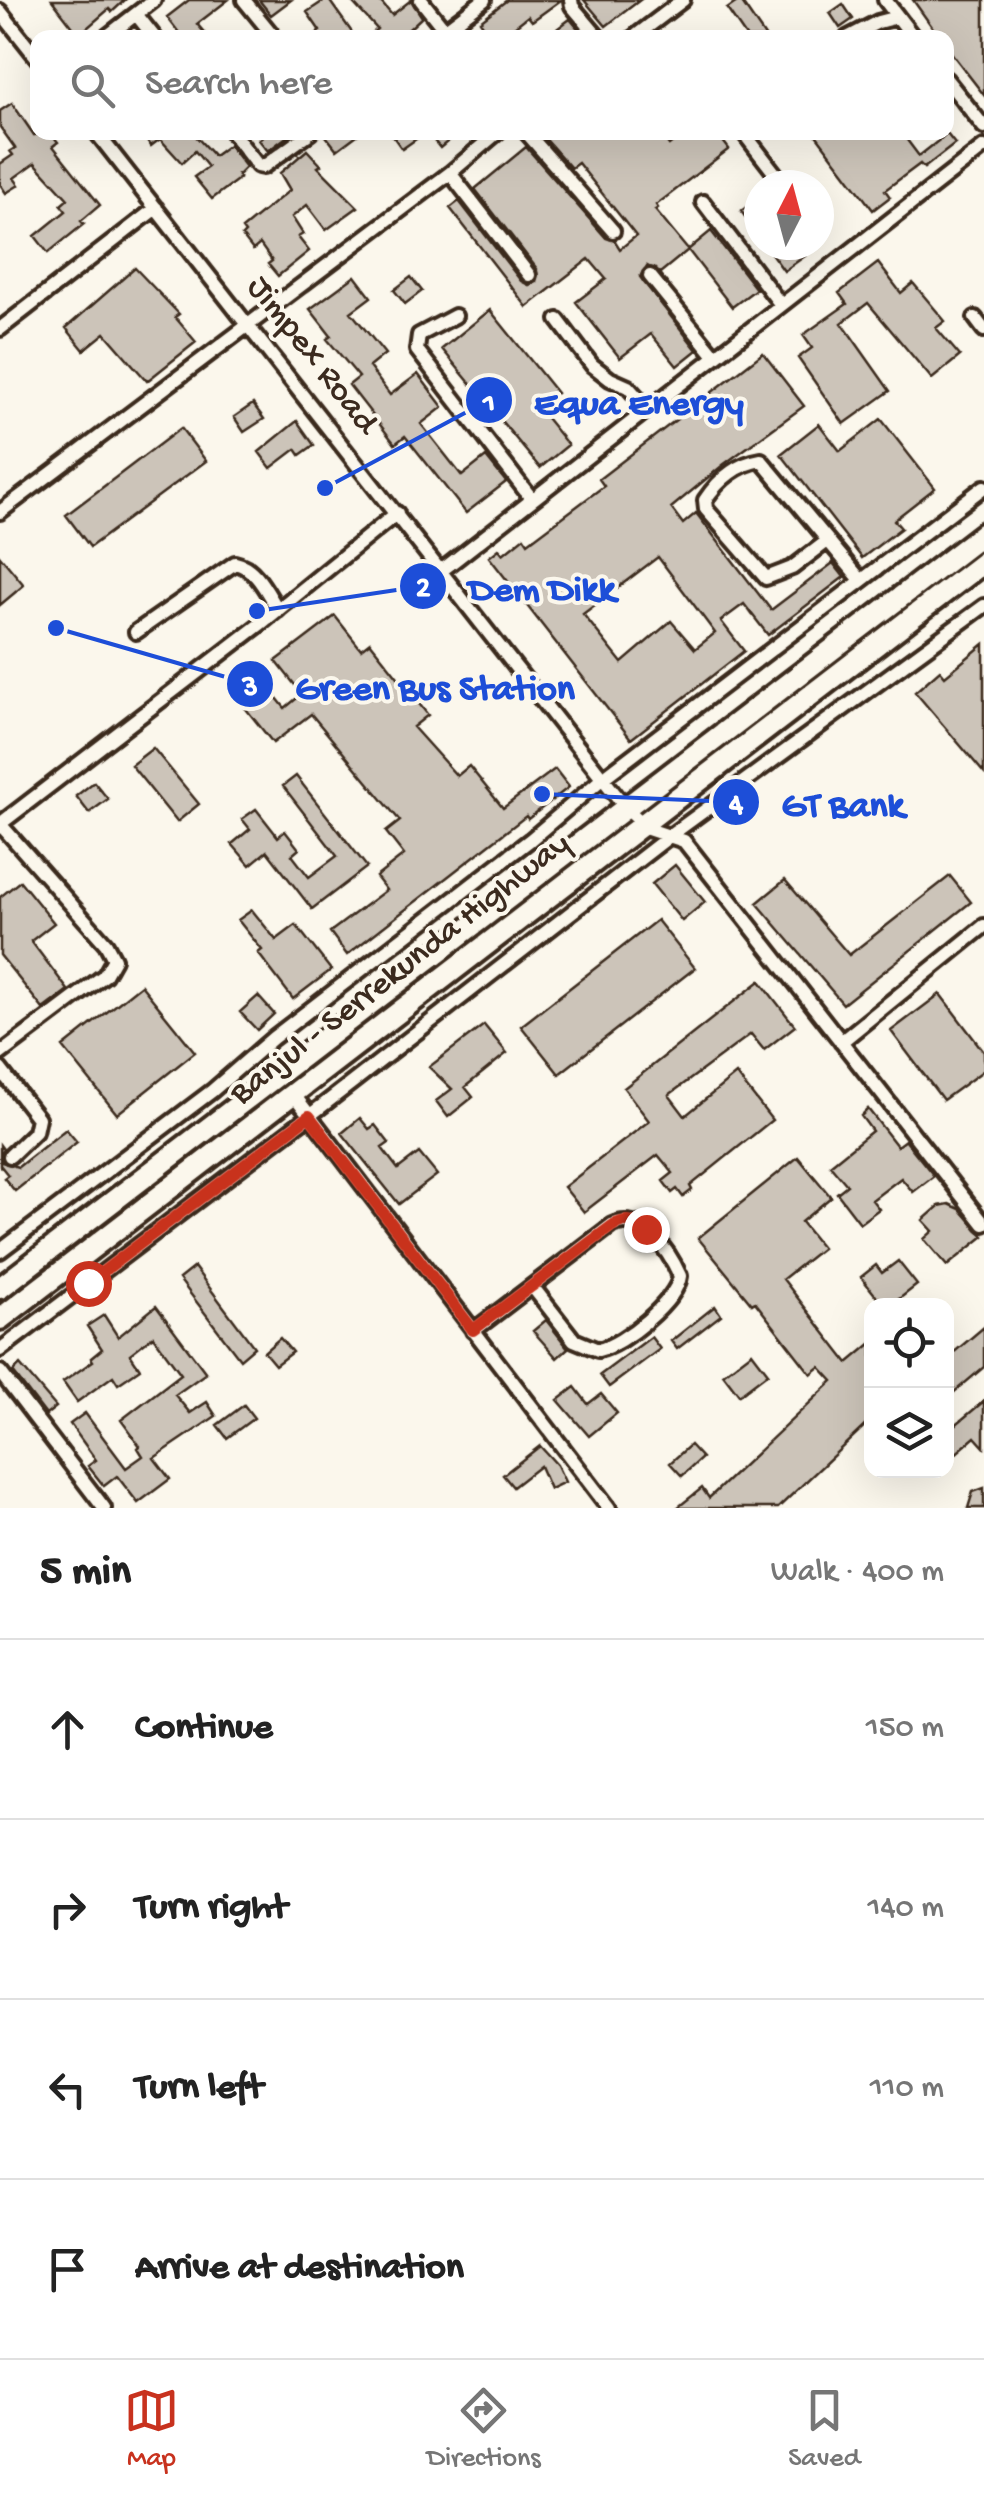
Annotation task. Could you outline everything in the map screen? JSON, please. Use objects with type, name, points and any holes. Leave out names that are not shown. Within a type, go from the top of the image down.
[{"type":"highway","name":"Banjul - Serrekunda Highway","points":[[0,1288],[984,533]]},
{"type":"highway","name":"Banjul - Serrekunda Highway","points":[[0,1318],[984,562]]},
{"type":"street","points":[[116,30],[154,0]]},
{"type":"street","points":[[244,0],[269,30]]},
{"type":"street","points":[[420,0],[437,30]]},
{"type":"street","points":[[443,30],[484,0]]},
{"type":"street","points":[[571,0],[592,30]]},
{"type":"street","points":[[644,30],[683,0]]},
{"type":"street","points":[[885,0],[908,30]]},
{"type":"street","points":[[0,11],[30,49]]},
{"type":"street","points":[[136,14],[148,30]]},
{"type":"street","points":[[862,30],[898,17]]},
{"type":"street","points":[[954,89],[984,127]]},
{"type":"street","name":"Jimpex Road","points":[[102,140],[640,824]]},
{"type":"street","points":[[238,140],[258,166],[264,167],[300,140]]},
{"type":"street","points":[[0,512],[489,140]]},
{"type":"street","points":[[533,140],[613,231]]},
{"type":"street","points":[[749,140],[772,170]]},
{"type":"street","points":[[441,570],[984,147]]},
{"type":"street","points":[[450,173],[529,275]]},
{"type":"street","points":[[703,202],[781,305]]},
{"type":"street","points":[[0,329],[156,208]]},
{"type":"street","points":[[650,276],[716,356]]},
{"type":"street","points":[[456,316],[420,335],[417,350],[530,498]]},
{"type":"street","points":[[975,318],[984,330]]},
{"type":"street","points":[[558,320],[592,365],[628,387],[648,408]]},
{"type":"street","points":[[826,542],[792,568],[766,578],[706,509],[705,500],[742,463],[761,460],[860,579]]},
{"type":"street","points":[[0,1251],[212,1091],[273,1038],[530,840],[603,778],[984,487]]},
{"type":"street","points":[[0,1054],[105,975],[114,962],[106,944],[0,824],[397,513]]},
{"type":"street","points":[[136,632],[235,563],[244,564],[252,572],[278,610]]},
{"type":"street","points":[[0,1350],[670,835],[984,606]]},
{"type":"street","points":[[640,824],[684,841],[984,1224]]},
{"type":"street","points":[[841,1042],[984,926]]},
{"type":"street","points":[[0,1070],[35,1110],[39,1124],[10,1156]]},
{"type":"street","points":[[294,1095],[609,1508]]},
{"type":"street","points":[[473,1330],[612,1226],[625,1220],[646,1229],[680,1276],[676,1292],[650,1316],[624,1338],[598,1350],[574,1340],[532,1286]]},
{"type":"street","points":[[0,1372],[104,1508]]},
{"type":"building","points":[[52,0],[125,0],[85,30],[75,30]]},
{"type":"building","points":[[189,0],[228,0],[197,24],[202,30],[177,30],[167,17]]},
{"type":"building","points":[[259,0],[291,0],[271,15]]},
{"type":"building","points":[[329,0],[350,30],[319,30],[307,12]]},
{"type":"building","points":[[360,0],[379,0],[392,15],[411,0],[422,17],[410,30],[376,30],[354,4]]},
{"type":"building","points":[[507,0],[561,0],[532,21],[528,16],[510,30],[486,30],[480,21]]},
{"type":"building","points":[[584,0],[640,0],[606,26]]},
{"type":"building","points":[[740,0],[761,30],[741,30],[727,9]]},
{"type":"building","points":[[913,0],[984,0],[984,95],[954,56],[954,30],[934,30]]},
{"type":"building","points":[[843,4],[853,19],[840,28],[830,13]]},
{"type":"building","points":[[570,19],[579,30],[556,30]]},
{"type":"building","points":[[12,103],[30,129],[30,140],[56,140],[53,146],[100,205],[81,221],[84,224],[48,253],[35,236],[66,211],[61,205],[68,199],[35,163],[14,178],[19,185],[6,193],[0,184],[0,164],[13,155],[10,151],[15,148],[0,127],[0,111]]},
{"type":"building","points":[[161,140],[199,140],[214,156],[229,145],[246,167],[238,175],[240,178],[212,199],[194,177],[208,167],[195,151],[182,163]]},
{"type":"building","points":[[259,140],[282,140],[268,151]]},
{"type":"building","points":[[329,140],[350,140],[337,150]]},
{"type":"building","points":[[396,140],[415,140],[402,149]]},
{"type":"building","points":[[434,140],[450,140],[440,148]]},
{"type":"building","points":[[546,140],[665,140],[669,145],[675,140],[722,140],[729,149],[656,205],[655,210],[688,250],[660,273],[647,266],[640,277],[697,350],[677,366],[651,334],[620,358],[576,302],[606,279],[589,259],[527,307],[450,208],[459,201],[521,281],[529,285],[536,282],[537,269],[475,189],[526,147],[606,238],[615,241],[620,249],[636,236],[578,163],[571,168]]},
{"type":"building","points":[[820,140],[907,140],[919,156],[939,140],[952,140],[955,144],[924,168],[920,164],[885,190],[890,197],[873,210]]},
{"type":"building","points":[[307,150],[321,165],[318,167],[358,207],[326,230],[307,205],[292,217],[303,234],[298,237],[309,251],[278,276],[260,244],[253,250],[242,236],[242,229],[290,190],[280,173]]},
{"type":"building","points":[[711,231],[756,289],[732,307],[688,250]]},
{"type":"building","points":[[776,260],[799,260],[784,271]]},
{"type":"building","points":[[878,263],[901,293],[913,283],[945,321],[936,328],[960,356],[932,379],[868,303],[842,323],[890,391],[844,424],[798,358],[812,348],[803,335],[847,304],[839,293]]},
{"type":"building","points":[[135,268],[179,314],[175,317],[196,342],[147,381],[105,333],[84,350],[66,328]]},
{"type":"building","points":[[355,276],[371,297],[351,312],[385,354],[369,367],[390,395],[418,374],[443,407],[421,424],[462,476],[486,457],[506,482],[466,513],[405,436],[395,444],[349,385],[359,377],[327,339],[331,336],[310,309]]},
{"type":"building","points":[[411,277],[422,291],[405,304],[394,290]]},
{"type":"building","points":[[490,310],[557,393],[538,408],[568,445],[540,468],[442,349]]},
{"type":"building","points":[[763,353],[804,406],[671,508],[683,524],[696,513],[771,610],[833,563],[844,577],[768,635],[744,604],[721,621],[744,651],[631,739],[489,557],[499,549],[503,554],[524,537],[528,543],[604,486],[599,479]],"holes":[[[658,557],[715,633],[695,649],[671,621],[622,663],[583,614]]]},
{"type":"building","points":[[253,404],[264,419],[244,432],[234,417]]},
{"type":"building","points":[[881,419],[935,488],[894,520],[901,528],[862,558],[781,454],[819,424],[840,451]]},
{"type":"building","points":[[297,421],[314,445],[300,455],[296,449],[271,468],[259,452]]},
{"type":"building","points":[[181,428],[206,461],[90,547],[66,515]]},
{"type":"building","points":[[0,556],[24,585],[0,605]]},
{"type":"building","points":[[335,616],[361,649],[370,642],[428,715],[413,727],[457,776],[469,766],[503,808],[555,769],[569,787],[347,955],[330,932],[386,890],[376,877],[404,855],[386,832],[400,821],[311,714],[273,743],[228,686],[252,667],[285,708],[302,694],[276,661]]},
{"type":"building","points":[[984,644],[984,773],[915,692],[940,670],[945,676]]},
{"type":"building","points":[[153,748],[199,804],[177,822],[131,765]]},
{"type":"building","points":[[296,776],[367,867],[312,909],[267,851],[250,865],[232,844],[250,829],[242,819],[256,809],[278,837],[285,831],[299,849],[292,855],[309,877],[337,856],[283,786]]},
{"type":"building","points":[[94,782],[108,799],[89,813],[76,796]]},
{"type":"building","points":[[675,865],[705,902],[682,921],[652,884]]},
{"type":"building","points":[[950,876],[971,902],[843,1004],[757,903],[785,880],[849,955]]},
{"type":"building","points":[[20,881],[54,923],[31,941],[68,990],[43,1009],[0,955],[0,897]]},
{"type":"building","points":[[252,910],[276,940],[296,925],[331,970],[293,999],[238,920]]},
{"type":"building","points":[[657,920],[695,968],[559,1074],[521,1026]]},
{"type":"building","points":[[760,981],[795,1026],[764,1050],[751,1034],[669,1095],[685,1116],[736,1074],[772,1120],[690,1186],[692,1190],[683,1197],[677,1189],[672,1193],[663,1181],[673,1173],[658,1155],[584,1212],[564,1187],[649,1121],[624,1088]]},
{"type":"building","points":[[141,985],[195,1052],[117,1114],[63,1047]]},
{"type":"building","points":[[940,994],[984,1052],[984,1070],[943,1100],[891,1031]]},
{"type":"building","points":[[258,996],[274,1014],[257,1030],[240,1012]]},
{"type":"building","points":[[484,1025],[507,1053],[465,1087],[473,1097],[448,1117],[436,1101],[452,1089],[429,1067]]},
{"type":"building","points":[[868,1109],[897,1146],[905,1140],[934,1176],[913,1192],[901,1178],[872,1200],[879,1209],[860,1223],[837,1193],[847,1185],[830,1165],[872,1131],[861,1116]]},
{"type":"building","points":[[360,1118],[369,1129],[375,1125],[389,1143],[382,1148],[398,1169],[419,1153],[437,1175],[399,1204],[342,1133]]},
{"type":"building","points":[[66,1129],[77,1142],[15,1191],[4,1178],[8,1175],[0,1165],[0,1145],[2,1162],[18,1167]]},
{"type":"building","points":[[798,1157],[831,1197],[801,1222],[822,1248],[783,1279],[848,1363],[864,1350],[864,1427],[778,1508],[677,1508],[702,1488],[709,1498],[833,1381],[820,1367],[811,1374],[698,1238]]},
{"type":"building","points":[[949,1204],[960,1209],[984,1236],[947,1266],[924,1239],[933,1231],[923,1220],[939,1206]]},
{"type":"building","points":[[898,1261],[917,1285],[900,1298],[878,1298],[861,1277],[876,1265],[882,1273]]},
{"type":"building","points":[[194,1267],[254,1347],[240,1359],[179,1279]]},
{"type":"building","points":[[156,1306],[206,1373],[175,1395],[190,1413],[207,1402],[216,1416],[154,1458],[170,1479],[138,1503],[117,1476],[104,1486],[88,1466],[96,1460],[70,1424],[85,1413],[126,1468],[143,1456],[121,1420],[181,1374],[153,1336],[130,1354],[140,1369],[118,1384],[113,1376],[77,1402],[63,1382],[93,1361],[91,1358],[102,1349],[87,1326],[104,1315],[118,1337]]},
{"type":"building","points":[[715,1306],[721,1315],[677,1349],[671,1341]]},
{"type":"building","points":[[546,1320],[568,1348],[557,1358],[533,1331]]},
{"type":"building","points":[[984,1327],[984,1367],[954,1392],[954,1388],[954,1352]]},
{"type":"building","points":[[651,1337],[660,1349],[609,1387],[600,1375]]},
{"type":"building","points":[[280,1338],[292,1352],[275,1365],[264,1352]]},
{"type":"building","points":[[752,1352],[768,1373],[739,1395],[723,1374]]},
{"type":"building","points":[[20,1365],[56,1407],[46,1415],[13,1372]]},
{"type":"building","points":[[575,1387],[588,1404],[601,1394],[617,1413],[589,1436],[558,1400]]},
{"type":"building","points":[[984,1401],[984,1447],[975,1437],[954,1455],[954,1426]]},
{"type":"building","points":[[244,1405],[254,1418],[227,1438],[217,1425]]},
{"type":"building","points":[[690,1445],[702,1458],[682,1476],[670,1463]]},
{"type":"building","points":[[540,1446],[557,1465],[565,1482],[550,1489],[540,1466],[513,1487],[503,1475]]},
{"type":"building","points":[[984,1488],[984,1508],[968,1508],[973,1492]]},
{"type":"place","name":"Equa Energy","points":[[325,488]]},
{"type":"place","name":"Dem Dikk","points":[[257,611]]},
{"type":"place","name":"Green Bus Station","points":[[56,628]]},
{"type":"place","name":"GT Bank","points":[[542,794]]},
{"type":"route","points":[[88,1283],[309,1116],[473,1330],[612,1226],[625,1220],[646,1229]]}]
